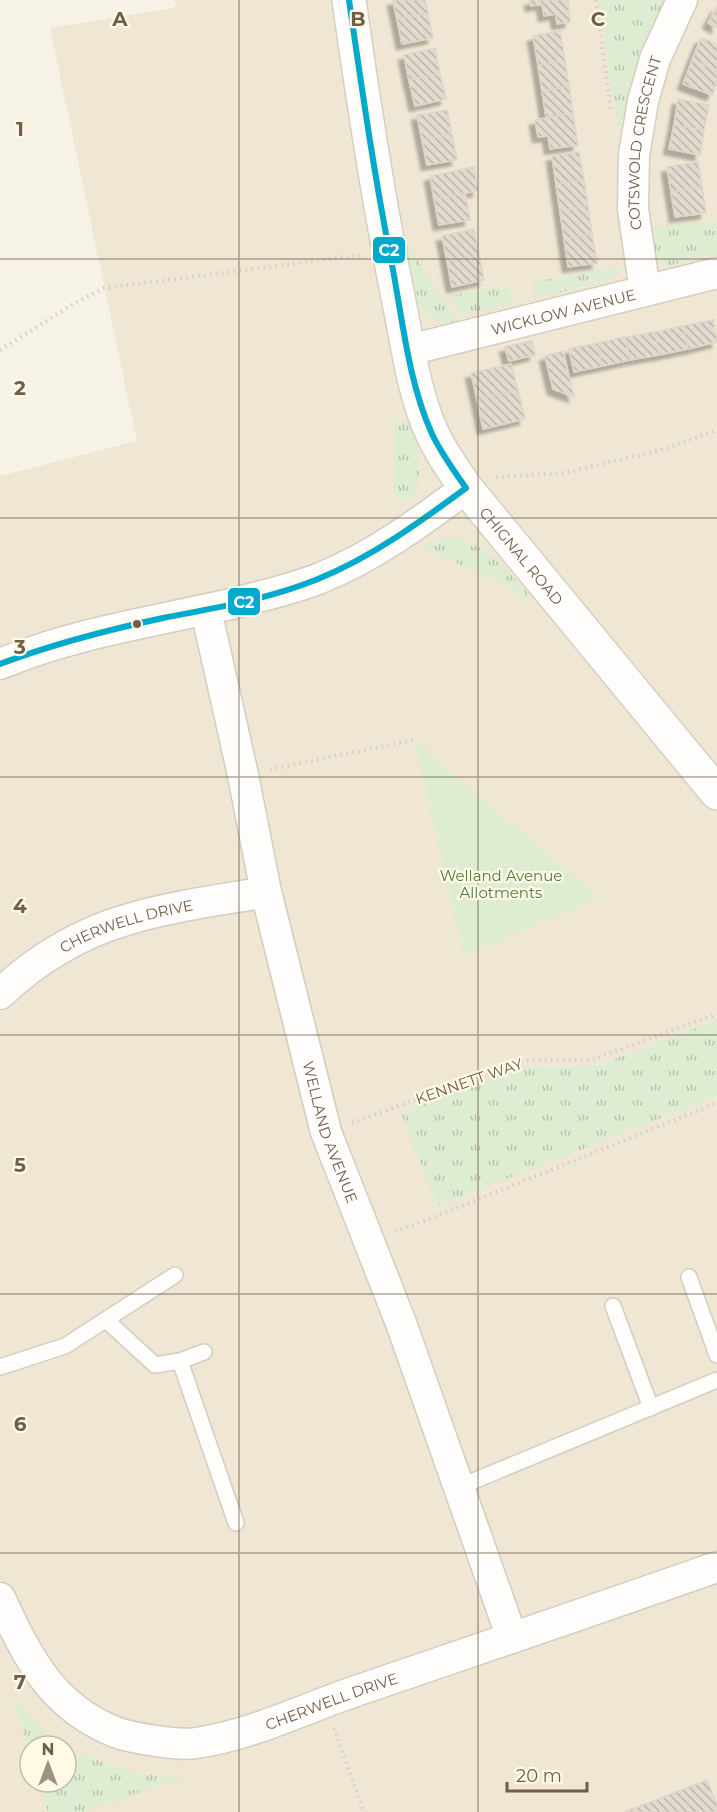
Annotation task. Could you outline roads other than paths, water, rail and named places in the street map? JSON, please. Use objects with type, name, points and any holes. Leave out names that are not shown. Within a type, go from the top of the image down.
[{"type":"street","name":"CHIGNAL ROAD","points":[[349,0],[368,134],[389,252],[419,398],[429,426],[443,455],[466,488],[717,793]]},
{"type":"street","name":"COTSWOLD CRESCENT","points":[[645,291],[633,209],[634,155],[643,101],[655,59],[682,0]]},
{"type":"street","name":"WICKLOW AVENUE","points":[[409,350],[717,273]]},
{"type":"street","points":[[0,664],[24,654],[108,630],[206,610],[284,590],[316,579],[358,562],[413,528],[466,488]]},
{"type":"street","name":"WELLAND AVENUE","points":[[206,610],[243,775],[266,892],[326,1132],[401,1323],[512,1638]]},
{"type":"street","name":"CHERWELL DRIVE","points":[[0,994],[15,979],[73,941],[125,920],[184,906],[266,892]]},
{"type":"street","name":"CHERWELL DRIVE","points":[[0,1598],[21,1644],[49,1687],[78,1712],[116,1732],[149,1740],[194,1744],[251,1730],[325,1702],[717,1566]]},
{"type":"lane","points":[[0,1367],[65,1346],[175,1275]]},
{"type":"lane","points":[[689,1277],[717,1355]]},
{"type":"lane","points":[[613,1306],[651,1408]]},
{"type":"lane","points":[[106,1320],[155,1365],[180,1361],[204,1352]]},
{"type":"lane","points":[[180,1361],[236,1523]]},
{"type":"lane","points":[[459,1486],[717,1380]]},
{"type":"park label","name":"Welland Avenue Allotments","points":[[501,884]]}]
